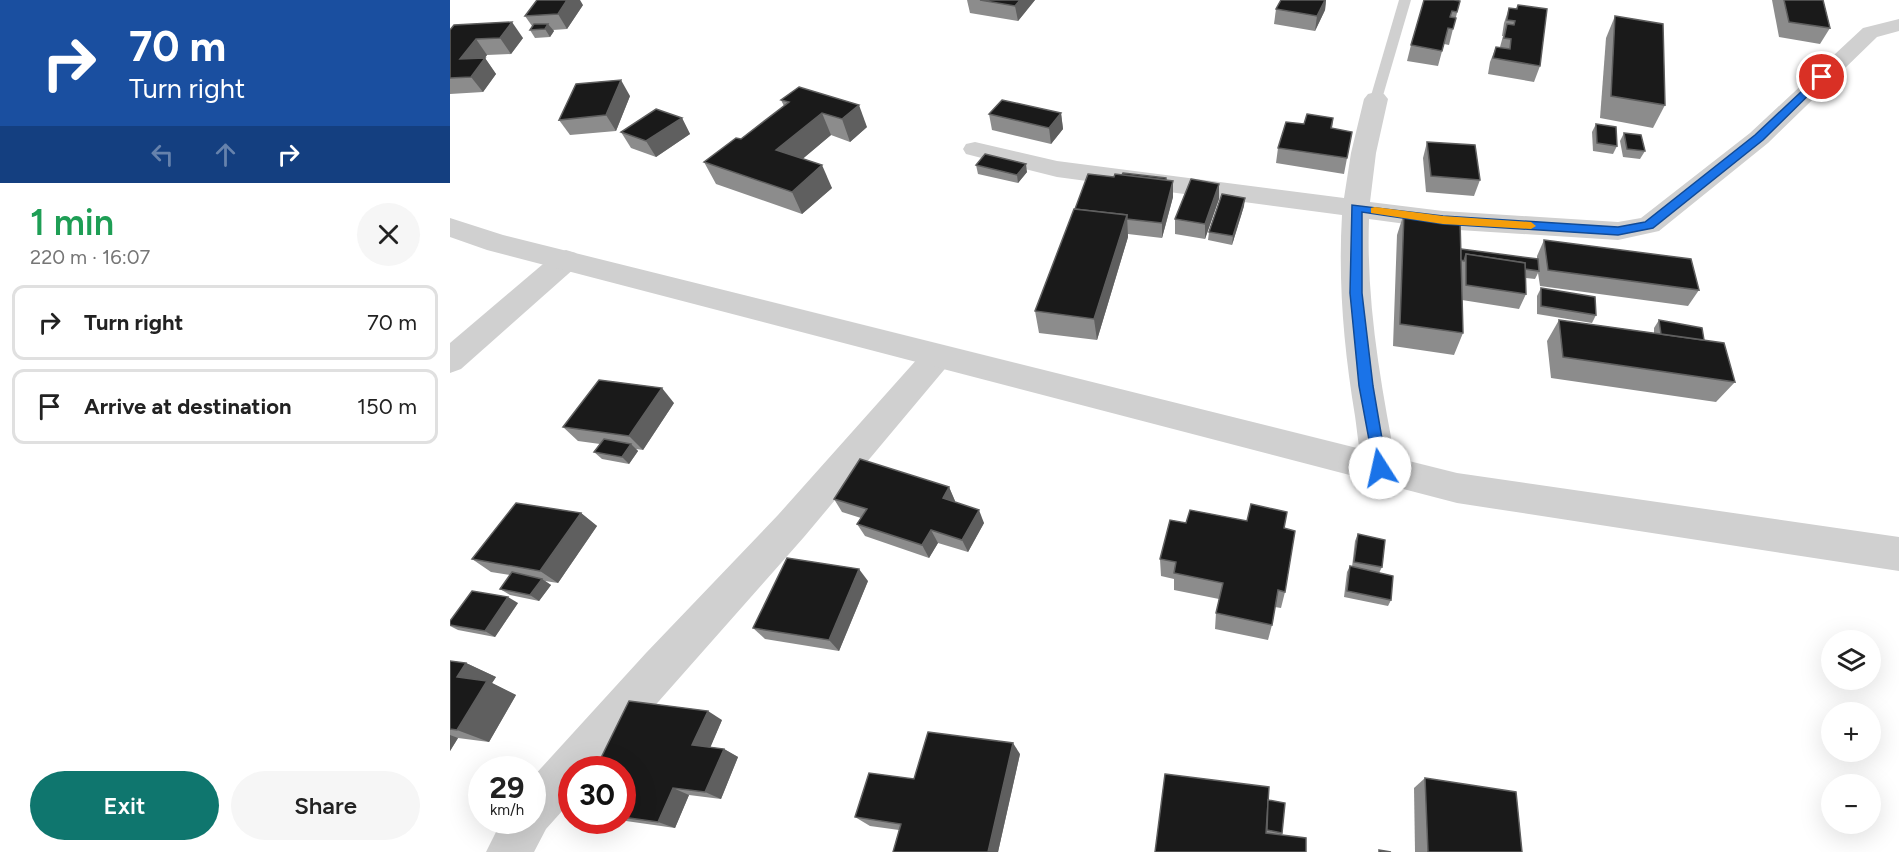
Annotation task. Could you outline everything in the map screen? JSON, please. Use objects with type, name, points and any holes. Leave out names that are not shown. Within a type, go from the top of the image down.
[{"type":"street","points":[[975,149],[1057,169],[1443,220],[1618,231],[1649,225],[1759,138],[1870,32],[1899,25]]},
{"type":"street","points":[[1376,99],[1367,133],[1356,208],[1356,293],[1366,386],[1380,468]]},
{"type":"street","points":[[450,227],[497,243],[1457,488],[1899,554]]},
{"type":"street","points":[[450,361],[566,260]]},
{"type":"street","points":[[546,796],[660,667],[791,526],[938,356]]},
{"type":"street","points":[[508,852],[519,834]]},
{"type":"lane","points":[[1376,99],[1405,0]]},
{"type":"building","points":[[537,0],[567,0],[558,14],[525,16]]},
{"type":"building","points":[[980,0],[1020,0],[1015,6]]},
{"type":"building","points":[[1281,0],[1325,0],[1317,16],[1276,9]]},
{"type":"building","points":[[1424,0],[1460,1],[1457,12],[1452,11],[1450,17],[1456,18],[1453,29],[1448,28],[1442,51],[1411,45]]},
{"type":"building","points":[[1784,0],[1823,0],[1830,28],[1789,22]]},
{"type":"building","points":[[1518,5],[1547,9],[1540,66],[1493,58],[1496,47],[1510,49],[1511,39],[1504,38],[1507,24],[1514,25],[1515,21],[1507,20],[1509,8],[1517,9]]},
{"type":"building","points":[[1615,16],[1663,24],[1665,105],[1611,96]]},
{"type":"building","points":[[512,22],[500,38],[476,39],[460,59],[485,58],[471,77],[450,78],[450,30],[454,25]]},
{"type":"building","points":[[534,24],[548,24],[545,29],[530,30]]},
{"type":"building","points":[[621,80],[606,115],[559,120],[576,84]]},
{"type":"building","points":[[799,87],[859,105],[842,119],[822,113],[776,150],[822,165],[792,192],[704,162],[736,138],[741,139],[789,102],[781,100]]},
{"type":"building","points":[[1002,100],[1061,113],[1049,128],[989,114]]},
{"type":"building","points":[[656,109],[682,118],[646,141],[621,132]]},
{"type":"building","points":[[1307,114],[1333,118],[1331,128],[1352,132],[1347,158],[1278,148],[1286,122],[1304,124]]},
{"type":"building","points":[[1596,124],[1616,127],[1617,146],[1597,143]]},
{"type":"building","points":[[1624,133],[1641,135],[1645,151],[1627,149]]},
{"type":"building","points":[[1427,142],[1475,145],[1480,180],[1431,176]]},
{"type":"building","points":[[985,154],[1026,164],[1017,175],[976,165]]},
{"type":"building","points":[[1123,173],[1166,178],[1166,180],[1122,175]]},
{"type":"building","points":[[1088,174],[1114,177],[1115,174],[1173,181],[1162,223],[1127,219],[1127,215],[1075,209]]},
{"type":"building","points":[[1191,179],[1219,184],[1205,224],[1175,219]]},
{"type":"building","points":[[1222,194],[1245,198],[1233,236],[1209,232]]},
{"type":"building","points":[[1074,209],[1127,215],[1094,319],[1035,311]]},
{"type":"building","points":[[1404,213],[1460,220],[1463,333],[1400,324]]},
{"type":"building","points":[[1544,240],[1691,259],[1699,290],[1548,270]]},
{"type":"building","points":[[1461,249],[1538,259],[1539,271],[1525,269],[1525,263],[1466,254],[1464,261],[1461,260]]},
{"type":"building","points":[[1466,254],[1525,263],[1526,294],[1466,285]]},
{"type":"building","points":[[1541,288],[1595,297],[1596,315],[1541,306]]},
{"type":"building","points":[[1559,320],[1724,343],[1735,382],[1563,357]]},
{"type":"building","points":[[1659,320],[1702,328],[1704,340],[1661,334]]},
{"type":"building","points":[[599,380],[662,388],[629,436],[563,427]]},
{"type":"building","points":[[604,439],[631,444],[622,457],[594,452]]},
{"type":"building","points":[[860,459],[949,487],[943,498],[979,510],[962,540],[931,530],[922,545],[857,524],[867,509],[834,499]]},
{"type":"building","points":[[516,503],[581,513],[540,571],[472,559]]},
{"type":"building","points":[[1251,504],[1287,512],[1284,528],[1295,531],[1285,592],[1278,590],[1272,625],[1216,613],[1223,583],[1174,573],[1176,562],[1160,559],[1170,520],[1186,523],[1190,510],[1247,521]]},
{"type":"building","points":[[1358,534],[1385,540],[1382,567],[1354,562]]},
{"type":"building","points":[[787,558],[859,569],[829,640],[753,628]]},
{"type":"building","points":[[1350,566],[1393,576],[1391,600],[1347,591]]},
{"type":"building","points":[[512,572],[542,579],[530,595],[500,589]]},
{"type":"building","points":[[472,591],[508,597],[485,631],[450,625],[450,621]]},
{"type":"building","points":[[450,661],[466,663],[457,677],[487,681],[457,730],[450,729]]},
{"type":"building","points":[[629,701],[708,711],[692,745],[724,749],[705,792],[673,788],[658,822],[636,819],[636,756],[602,756]]},
{"type":"building","points":[[928,732],[1013,743],[988,852],[893,852],[901,824],[855,817],[869,773],[914,779]]},
{"type":"building","points":[[1165,774],[1269,787],[1266,833],[1306,838],[1306,852],[1155,852]]},
{"type":"building","points":[[1425,778],[1516,792],[1522,852],[1428,852]]},
{"type":"building","points":[[1268,800],[1285,803],[1282,833],[1267,830]]},
{"type":"slow traffic","points":[[1375,210],[1443,220],[1531,226]]},
{"type":"route","points":[[1380,468],[1366,386],[1356,293],[1356,208],[1443,220],[1618,231],[1649,225],[1759,138],[1822,77]]}]
